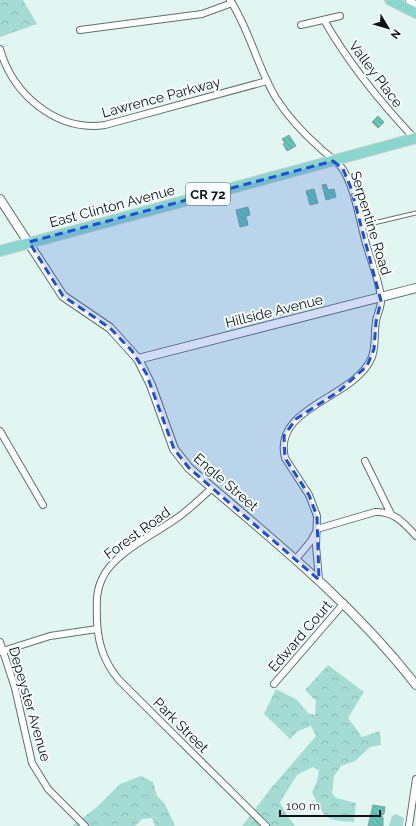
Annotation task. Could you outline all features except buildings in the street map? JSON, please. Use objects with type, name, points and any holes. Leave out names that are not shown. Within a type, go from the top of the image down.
[{"type":"main road","points":[[390,0],[416,13]]},
{"type":"main road","name":"East Clinton Avenue","points":[[0,251],[415,138]]},
{"type":"street","points":[[410,0],[416,8]]},
{"type":"street","points":[[80,30],[202,14],[231,1]]},
{"type":"street","name":"Serpentine Road","points":[[231,1],[244,26],[266,80],[276,98],[297,126],[343,170],[351,188],[381,297]]},
{"type":"street","points":[[301,25],[340,16]]},
{"type":"street","name":"Valley Place","points":[[324,20],[365,83],[415,138]]},
{"type":"street","name":"Lawrence Parkway","points":[[0,49],[13,78],[30,99],[51,114],[65,121],[84,126],[105,125],[266,80]]},
{"type":"street","name":"Engle Street","points":[[0,199],[63,296],[110,328],[138,359],[151,385],[174,449],[189,468],[296,559],[344,603],[399,663],[416,685]]},
{"type":"street","name":"Hillside Avenue","points":[[138,359],[416,288]]},
{"type":"street","points":[[319,580],[316,546],[317,516],[309,495],[285,458],[283,444],[284,436],[291,423],[338,392],[367,366],[374,349],[376,322],[381,297]]},
{"type":"street","points":[[0,431],[43,506]]},
{"type":"street","points":[[365,462],[391,514]]},
{"type":"street","name":"Forest Road","points":[[97,629],[97,596],[99,587],[106,572],[112,564],[179,517],[212,488]]},
{"type":"street","points":[[296,559],[311,541],[317,529],[375,512],[391,514],[401,520],[416,536]]},
{"type":"street","name":"Edward Court","points":[[274,684],[344,603]]},
{"type":"street","points":[[2,651],[50,636],[97,629]]},
{"type":"street","name":"Park Street","points":[[97,629],[102,653],[106,663],[119,680],[266,826]]},
{"type":"street","name":"Depeyster Avenue","points":[[0,642],[15,688],[32,763],[48,789],[85,826]]},
{"type":"street","points":[[409,826],[416,779]]},
{"type":"lane","points":[[361,226],[416,213]]},
{"type":"highlighted area","points":[[333,161],[343,169],[351,188],[381,301],[376,322],[374,349],[367,366],[338,392],[296,419],[284,436],[285,458],[309,495],[317,516],[319,580],[189,468],[174,449],[146,373],[132,351],[110,328],[63,296],[29,242]]},
{"type":"green space","points":[[0,0],[23,0],[37,24],[0,37]]},
{"type":"green space","points":[[328,665],[364,692],[348,718],[362,737],[380,731],[381,745],[370,747],[355,761],[341,766],[334,776],[332,793],[336,798],[356,803],[354,822],[337,821],[331,819],[323,813],[312,792],[317,782],[319,770],[313,767],[297,775],[280,802],[286,814],[295,826],[242,826],[272,787],[316,736],[311,726],[298,731],[290,739],[264,714],[276,689],[297,700],[308,713],[315,715],[316,701],[305,690]]},
{"type":"green space","points":[[141,776],[153,782],[157,796],[165,804],[175,826],[155,826],[152,818],[142,819],[135,826],[72,826],[97,807],[120,784]]},
{"type":"green space","points":[[396,814],[404,818],[403,826],[389,826],[392,816]]}]
